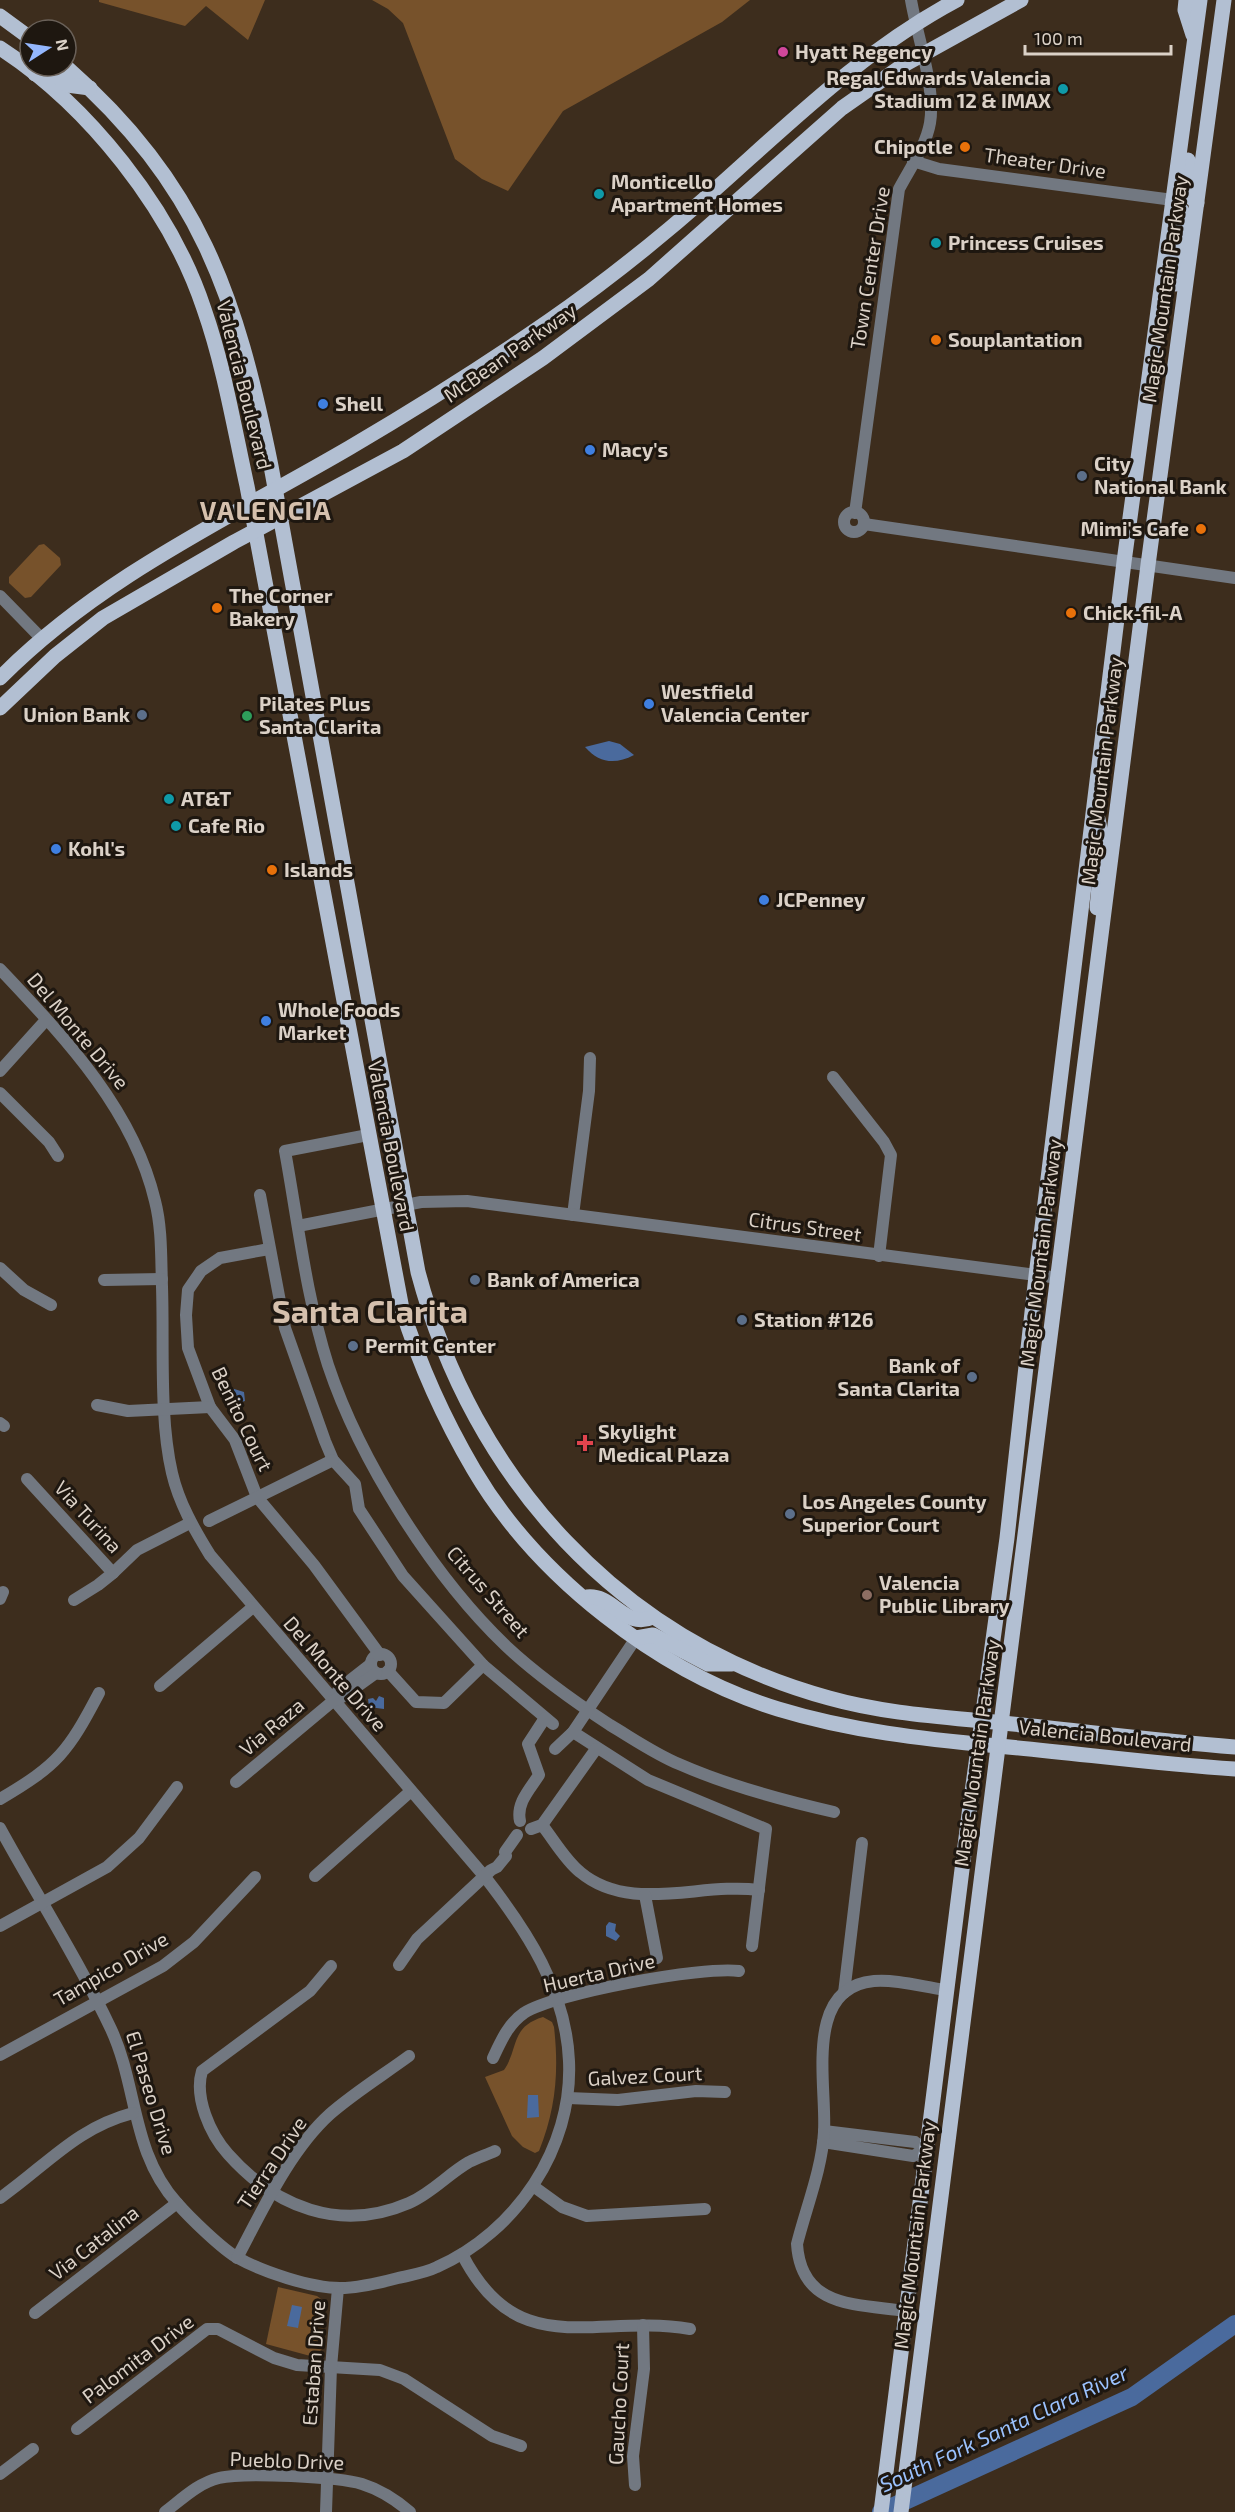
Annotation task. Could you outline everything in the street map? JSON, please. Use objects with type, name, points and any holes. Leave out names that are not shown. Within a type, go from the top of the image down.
[{"type":"main road","name":"McBean Parkway","points":[[0,678],[42,639],[132,573],[250,502],[348,448],[552,319],[643,250],[832,84],[915,24],[957,0]]},
{"type":"main road","name":"McBean Parkway","points":[[0,708],[55,656],[103,618],[403,450],[543,358],[649,279],[842,108],[922,54],[1021,0]]},
{"type":"main road","points":[[1186,0],[1185,10],[1195,39]]},
{"type":"main road","name":"Magic Mountain Parkway","points":[[881,2512],[978,1744],[984,1722],[1124,561],[1200,0]]},
{"type":"main road","name":"Magic Mountain Parkway","points":[[901,2512],[997,1746],[1003,1723],[1106,915],[1148,565],[1224,0]]},
{"type":"main road","points":[[0,16],[18,29]]},
{"type":"main road","name":"Valencia Boulevard","points":[[0,48],[18,61]]},
{"type":"main road","name":"Valencia Boulevard","points":[[78,77],[136,135],[160,168],[198,229],[217,268],[244,348],[275,488],[405,1205],[429,1314],[442,1351],[473,1415],[517,1484],[568,1545],[597,1572],[653,1617],[735,1664],[790,1686],[839,1701],[897,1712],[1163,1742],[1235,1747]]},
{"type":"main road","name":"Valencia Boulevard","points":[[39,78],[90,124],[118,156],[166,224],[205,309],[219,357],[250,502],[394,1275],[412,1339],[435,1398],[474,1471],[524,1537],[584,1597],[636,1638],[681,1666],[731,1691],[777,1708],[894,1736],[1162,1765],[1235,1769]]},
{"type":"main road","points":[[59,78],[67,85],[90,88]]},
{"type":"main road","points":[[1188,88],[1191,118],[1186,186],[1188,198],[1197,203]]},
{"type":"main road","points":[[1173,200],[1182,211],[1183,221],[1176,284],[1184,303]]},
{"type":"main road","points":[[1096,804],[1103,843],[1096,906],[1106,915]]},
{"type":"main road","points":[[412,1339],[427,1355],[455,1417],[464,1419],[473,1415]]},
{"type":"main road","points":[[584,1597],[594,1596],[602,1599],[640,1622],[653,1617]]},
{"type":"main road","points":[[636,1638],[652,1635],[708,1664],[735,1664]]},
{"type":"street","name":"Town Center Drive","points":[[855,513],[899,189],[930,123],[930,89],[911,0]]},
{"type":"street","name":"Theater Drive","points":[[913,161],[939,169],[1173,200]]},
{"type":"street","points":[[855,513],[862,517],[864,524],[856,532],[846,528],[846,517],[855,513]]},
{"type":"street","points":[[864,524],[1235,578]]},
{"type":"street","points":[[0,596],[42,639]]},
{"type":"street","name":"Del Monte Drive","points":[[0,969],[90,1071],[117,1110],[133,1139],[155,1199],[159,1220],[166,1411],[172,1473],[190,1523],[210,1555],[333,1701],[411,1791],[489,1872],[535,1948],[558,2000],[569,2061],[568,2098],[555,2142],[533,2186],[513,2213],[462,2254],[435,2268],[377,2283],[338,2288]]},
{"type":"street","points":[[0,1071],[46,1020]]},
{"type":"street","points":[[573,1215],[589,1091],[590,1059]]},
{"type":"street","points":[[833,1077],[884,1142],[891,1155],[879,1256]]},
{"type":"street","points":[[0,1093],[49,1142],[58,1156]]},
{"type":"street","name":"Citrus Street","points":[[368,1135],[285,1151],[307,1283],[329,1366],[342,1402],[398,1510],[446,1577],[507,1647],[588,1710],[677,1763],[766,1796],[834,1812]]},
{"type":"street","points":[[260,1195],[285,1328],[333,1460],[355,1484],[360,1509],[403,1576],[483,1665],[549,1721],[528,1744],[539,1775],[521,1803],[518,1811],[520,1821]]},
{"type":"street","name":"Citrus Street","points":[[298,1226],[405,1205],[440,1200],[467,1201],[1059,1278]]},
{"type":"street","name":"Benito Court","points":[[269,1249],[220,1258],[201,1271],[188,1290],[186,1315],[188,1348],[210,1407],[235,1440],[257,1497],[320,1572],[379,1666],[416,1702],[444,1703],[483,1665]]},
{"type":"street","points":[[0,1268],[24,1290],[51,1305]]},
{"type":"street","points":[[104,1280],[162,1279]]},
{"type":"street","points":[[97,1405],[128,1411],[166,1411],[210,1407]]},
{"type":"street","points":[[209,1521],[333,1460]]},
{"type":"street","name":"Via Turina","points":[[27,1479],[113,1573],[74,1600]]},
{"type":"street","points":[[113,1573],[137,1550],[190,1523]]},
{"type":"street","points":[[160,1686],[253,1607]]},
{"type":"street","points":[[555,1749],[573,1732],[636,1638]]},
{"type":"street","name":"Via Raza","points":[[236,1782],[379,1666]]},
{"type":"street","points":[[0,1799],[40,1776],[60,1758],[79,1731],[99,1693]]},
{"type":"street","points":[[573,1732],[596,1749],[648,1780],[766,1829],[752,1947]]},
{"type":"street","points":[[520,1821],[514,1827],[517,1834],[524,1837],[537,1827],[596,1749]]},
{"type":"street","points":[[0,1926],[107,1867],[139,1838],[177,1787]]},
{"type":"street","points":[[315,1876],[411,1791]]},
{"type":"street","points":[[520,1821],[537,1827],[578,1871],[597,1885],[645,1895],[729,1888],[759,1890]]},
{"type":"street","name":"El Paseo Drive","points":[[0,1828],[117,2043],[133,2113],[154,2169],[177,2203],[237,2258],[286,2277],[338,2288]]},
{"type":"street","points":[[399,1965],[417,1940],[489,1872],[500,1853],[505,1852],[517,1834]]},
{"type":"street","points":[[844,1993],[862,1843]]},
{"type":"street","name":"Tampico Drive","points":[[0,2055],[163,1966],[194,1942],[255,1877]]},
{"type":"street","points":[[645,1895],[657,1958]]},
{"type":"street","points":[[331,1966],[310,1990],[202,2070],[197,2085],[204,2108],[222,2147],[246,2174],[285,2202],[315,2212],[344,2215],[375,2213],[408,2203],[434,2189],[468,2163],[495,2151]]},
{"type":"street","name":"Huerta Drive","points":[[493,2058],[506,2031],[524,2013],[558,2000],[645,1980],[721,1968],[739,1971]]},
{"type":"street","points":[[905,2311],[832,2299],[815,2289],[803,2273],[798,2244],[824,2137],[824,2026],[831,2008],[844,1993],[865,1982],[877,1981],[946,1990]]},
{"type":"street","name":"Tierra Drive","points":[[237,2258],[272,2193],[309,2137],[330,2114],[409,2056]]},
{"type":"street","name":"Galvez Court","points":[[568,2098],[618,2100],[696,2091],[725,2092]]},
{"type":"street","points":[[0,2199],[80,2134],[95,2125],[133,2113]]},
{"type":"street","points":[[824,2137],[913,2156],[926,2150]]},
{"type":"street","points":[[533,2186],[562,2207],[587,2216],[705,2210]]},
{"type":"street","name":"Via Catalina","points":[[35,2313],[177,2203]]},
{"type":"street","points":[[462,2254],[475,2281],[497,2303],[520,2318],[549,2327],[577,2329],[643,2325],[665,2325],[690,2329]]},
{"type":"street","name":"Estaban Drive","points":[[326,2512],[331,2367],[338,2288]]},
{"type":"street","name":"Gaucho Court","points":[[635,2485],[633,2456],[644,2369],[643,2325]]},
{"type":"street","name":"Palomita Drive","points":[[77,2429],[207,2329],[218,2329],[274,2358],[297,2364],[380,2370],[404,2379],[492,2436],[521,2446]]},
{"type":"street","points":[[0,2474],[33,2449]]},
{"type":"street","name":"Pueblo Drive","points":[[165,2512],[199,2486],[219,2478],[245,2475],[360,2483],[379,2490],[410,2512]]},
{"type":"shaded area","points":[[99,0],[265,0],[248,40],[206,6],[185,26],[99,2]]},
{"type":"shaded area","points":[[372,0],[750,0],[722,22],[563,111],[508,191],[482,179],[455,159],[403,23],[388,9]]},
{"type":"shaded area","points":[[44,544],[60,558],[61,565],[31,597],[25,598],[9,583],[9,577],[39,545]]},
{"type":"shaded area","points":[[543,2017],[552,2022],[554,2027],[556,2074],[553,2105],[539,2151],[535,2153],[523,2147],[512,2136],[485,2077],[504,2070],[520,2032],[532,2021]]},
{"type":"shaded area","points":[[278,2287],[317,2296],[324,2301],[323,2348],[314,2357],[266,2344]]},
{"type":"water","points":[[609,741],[620,744],[634,755],[608,761],[596,756],[585,747]]},
{"type":"water","points":[[231,1388],[244,1392],[245,1401],[238,1403],[233,1397],[227,1395]]},
{"type":"water","points":[[379,1696],[384,1698],[384,1709],[369,1707],[368,1699],[373,1698],[376,1701]]},
{"type":"water","points":[[609,1922],[616,1924],[615,1931],[620,1936],[616,1941],[606,1936],[606,1926]]},
{"type":"water","points":[[528,2095],[538,2095],[539,2117],[527,2118]]},
{"type":"water","points":[[292,2305],[302,2307],[298,2328],[287,2326]]},
{"type":"waterway","name":"South Fork Santa Clara River","points":[[881,2512],[1132,2397],[1235,2324]]},
{"type":"place","name":"Hyatt Regency","points":[[783,52]]},
{"type":"place","name":"Regal Edwards Valencia Stadium 12 & IMAX","points":[[1063,89]]},
{"type":"place","name":"Chipotle","points":[[965,147]]},
{"type":"place","name":"Monticello Apartment Homes","points":[[599,194]]},
{"type":"place","name":"Princess Cruises","points":[[936,243]]},
{"type":"place","name":"Souplantation","points":[[936,340]]},
{"type":"place","name":"Shell","points":[[323,404]]},
{"type":"place","name":"Macy's","points":[[590,450]]},
{"type":"place","name":"City National Bank","points":[[1082,476]]},
{"type":"place","name":"Mimi's Cafe","points":[[1201,529]]},
{"type":"place","name":"The Corner Bakery","points":[[217,608]]},
{"type":"place","name":"Chick-fil-A","points":[[1071,613]]},
{"type":"place","name":"Westfield Valencia Center","points":[[649,704]]},
{"type":"place","name":"Union Bank","points":[[142,715]]},
{"type":"place","name":"Pilates Plus Santa Clarita","points":[[247,716]]},
{"type":"place","name":"AT&T","points":[[169,799]]},
{"type":"place","name":"Cafe Rio","points":[[176,826]]},
{"type":"place","name":"Kohl's","points":[[56,849]]},
{"type":"place","name":"Islands","points":[[272,870]]},
{"type":"place","name":"JCPenney","points":[[764,900]]},
{"type":"place","name":"Whole Foods Market","points":[[266,1021]]},
{"type":"place","name":"Bank of America","points":[[475,1280]]},
{"type":"place","name":"Station #126","points":[[742,1320]]},
{"type":"place","name":"Permit Center","points":[[353,1346]]},
{"type":"place","name":"Bank of Santa Clarita","points":[[972,1377]]},
{"type":"place","name":"Skylight Medical Plaza","points":[[585,1443]]},
{"type":"place","name":"Los Angeles County Superior Court","points":[[790,1514]]},
{"type":"place","name":"Valencia Public Library","points":[[867,1595]]},
{"type":"district","name":"VALENCIA","points":[[266,511]]},
{"type":"district","name":"Santa Clarita","points":[[370,1312]]}]
